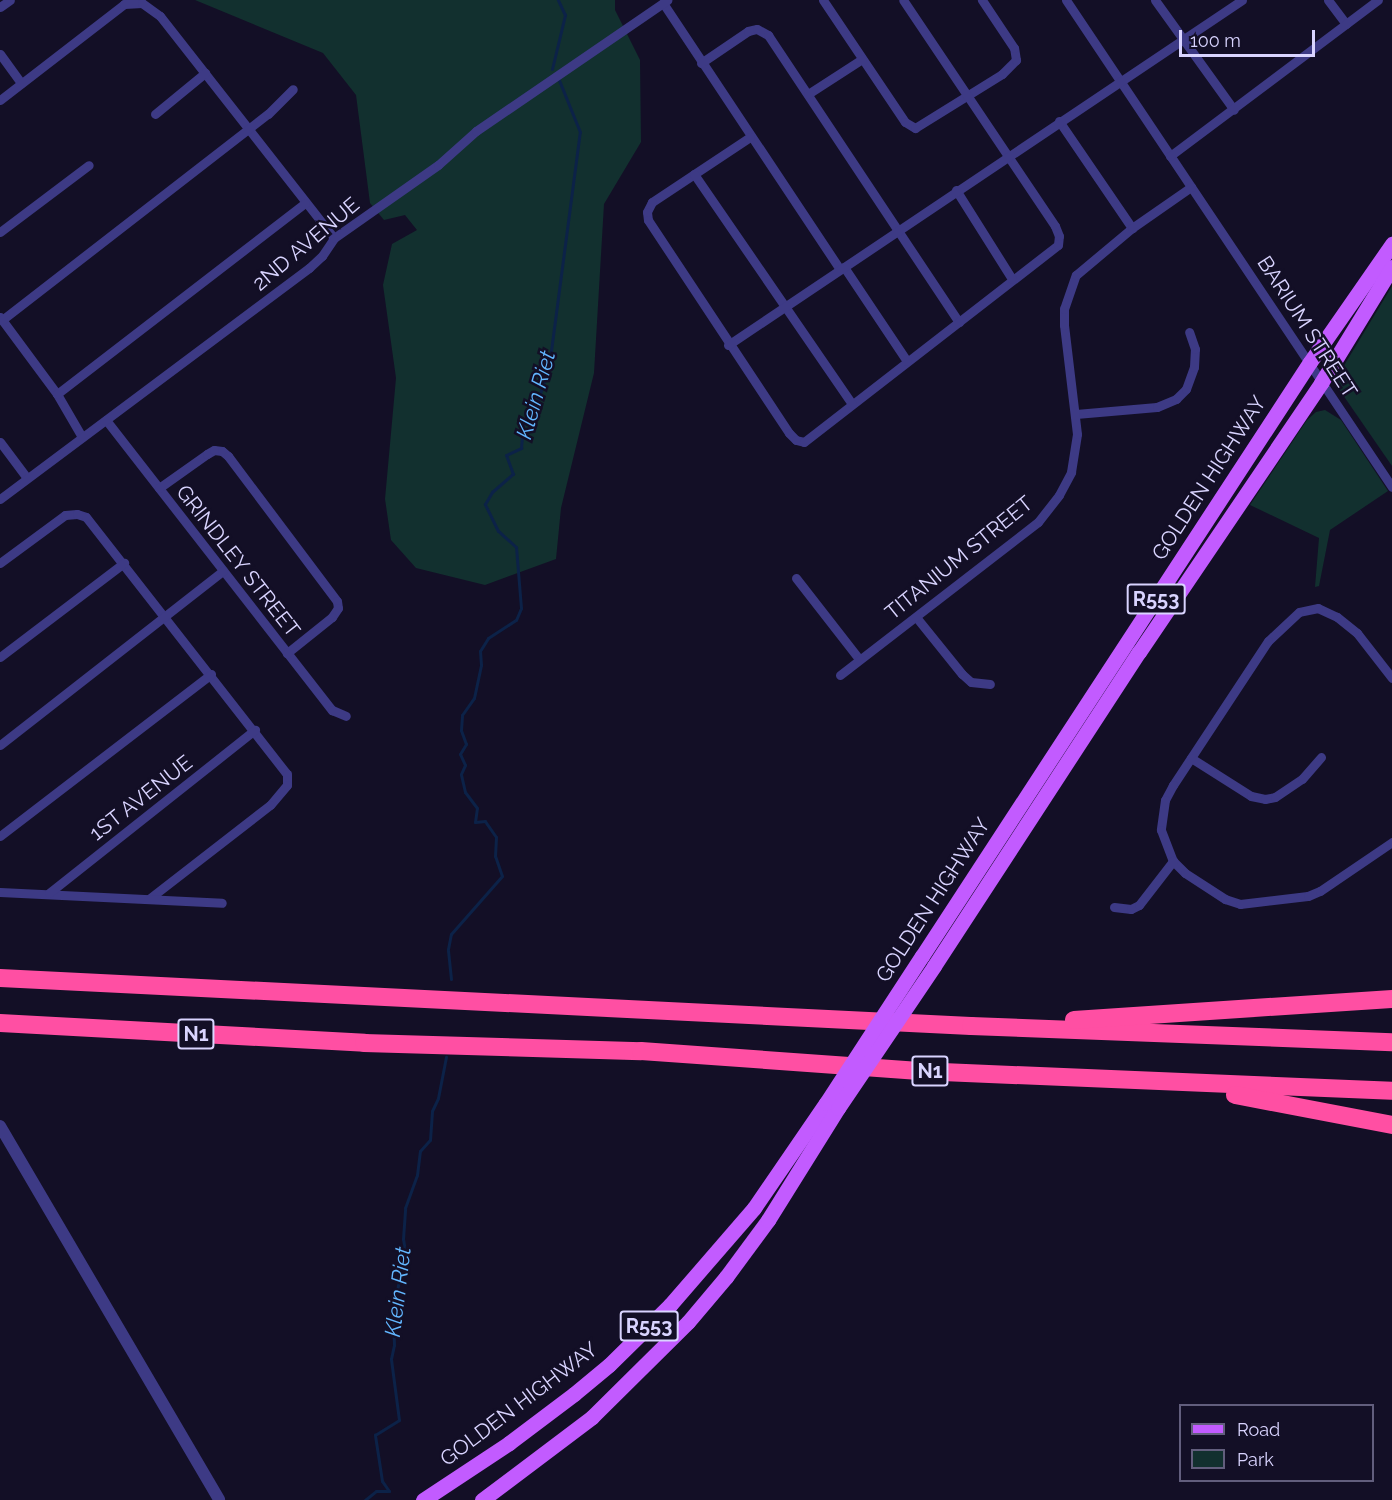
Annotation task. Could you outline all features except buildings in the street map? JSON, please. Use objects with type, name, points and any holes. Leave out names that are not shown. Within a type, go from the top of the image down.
[{"type":"highway","name":"N1","points":[[0,978],[971,1026],[1392,1042]]},
{"type":"highway","points":[[971,1026],[1392,999]]},
{"type":"highway","name":"N1","points":[[0,1023],[364,1043],[640,1051],[919,1071],[1392,1091]]},
{"type":"highway","points":[[983,1073],[1256,1097],[1392,1125]]},
{"type":"main road","name":"GOLDEN HIGHWAY","points":[[482,1500],[592,1417],[688,1322],[726,1277],[768,1220],[832,1105],[922,956],[1310,362],[1392,244]]},
{"type":"main road","name":"GOLDEN HIGHWAY","points":[[423,1500],[509,1443],[609,1365],[670,1305],[754,1208],[934,966],[1139,652],[1321,383],[1392,267]]},
{"type":"street","points":[[0,7],[10,0]]},
{"type":"street","points":[[823,0],[905,122],[912,128],[927,123],[967,98],[1002,74],[1016,60],[1014,48],[981,0]]},
{"type":"street","points":[[750,137],[652,202],[647,212],[648,220],[728,345],[796,440],[808,440],[1012,279],[1055,249],[1059,240],[1055,226],[1006,157],[903,0]]},
{"type":"street","name":"BARIUM STREET","points":[[1066,0],[1310,362],[1321,383],[1392,488]]},
{"type":"street","points":[[1155,0],[1233,110]]},
{"type":"street","points":[[1328,0],[1346,24]]},
{"type":"street","points":[[1170,156],[1378,0]]},
{"type":"street","points":[[665,1],[701,63],[750,137],[907,361]]},
{"type":"street","name":"2ND AVENUE","points":[[0,499],[309,268],[322,256],[334,238],[438,165],[492,119],[665,1]]},
{"type":"street","points":[[728,345],[1236,1]]},
{"type":"street","points":[[0,100],[124,4],[142,3],[160,16],[334,238]]},
{"type":"street","points":[[701,63],[748,32],[762,31],[808,94],[959,322]]},
{"type":"street","points":[[0,54],[21,83]]},
{"type":"street","points":[[808,94],[862,59]]},
{"type":"street","points":[[155,114],[206,73]]},
{"type":"street","points":[[82,437],[57,394],[1,319],[276,107],[293,89]]},
{"type":"street","points":[[1059,121],[1132,228]]},
{"type":"street","points":[[0,232],[89,165]]},
{"type":"street","points":[[694,174],[852,404]]},
{"type":"street","name":"TITANIUM STREET","points":[[840,675],[1038,522],[1059,495],[1071,472],[1077,434],[1064,325],[1068,293],[1076,275],[1132,228],[1191,187]]},
{"type":"street","points":[[956,190],[1012,279]]},
{"type":"street","points":[[57,394],[305,203]]},
{"type":"street","points":[[1076,414],[1157,407],[1176,399],[1186,388],[1194,367],[1195,350],[1189,332]]},
{"type":"street","name":"GRINDLEY STREET","points":[[106,420],[332,710],[346,716]]},
{"type":"street","points":[[0,442],[27,478]]},
{"type":"street","points":[[159,488],[207,454],[214,450],[222,451],[334,595],[338,608],[332,617],[287,653]]},
{"type":"street","points":[[0,563],[59,518],[70,514],[86,517],[166,616],[287,774],[287,786],[270,805],[149,899]]},
{"type":"street","points":[[0,657],[124,563]]},
{"type":"street","points":[[0,745],[223,571]]},
{"type":"street","points":[[796,578],[859,659]]},
{"type":"street","points":[[1392,678],[1357,633],[1337,617],[1318,608],[1299,612],[1268,640],[1191,758],[1165,800],[1161,830],[1173,861],[1185,873],[1224,899],[1240,904],[1308,896],[1320,891],[1392,842]]},
{"type":"street","points":[[916,617],[962,674],[971,682],[990,684]]},
{"type":"street","points":[[0,836],[211,674]]},
{"type":"street","name":"1ST AVENUE","points":[[49,894],[255,730]]},
{"type":"street","points":[[1191,758],[1251,796],[1265,799],[1275,797],[1302,779],[1321,757]]},
{"type":"street","points":[[1113,907],[1131,909],[1139,905],[1173,861]]},
{"type":"street","points":[[0,892],[222,903]]},
{"type":"street","points":[[0,1126],[219,1500]]},
{"type":"green space","points":[[195,0],[615,0],[615,10],[640,60],[641,142],[604,204],[594,373],[561,508],[556,559],[485,585],[416,568],[391,540],[385,499],[396,378],[383,285],[392,244],[417,230],[405,215],[384,220],[370,203],[356,95],[323,53]]},
{"type":"green space","points":[[1392,286],[1392,466],[1334,382]]},
{"type":"green space","points":[[1325,410],[1341,420],[1388,491],[1330,530],[1319,586],[1315,587],[1319,538],[1250,505],[1307,420],[1316,412]]},
{"type":"waterway","name":"Klein Riet","points":[[552,69],[565,15],[558,0]]},
{"type":"waterway","name":"Klein Riet","points":[[451,979],[448,949],[451,934],[502,876],[495,856],[496,837],[485,821],[475,822],[477,808],[465,792],[461,774],[465,765],[460,754],[466,744],[461,730],[462,715],[474,698],[481,665],[480,651],[488,638],[516,620],[521,608],[516,547],[498,531],[485,504],[492,492],[513,474],[506,455],[521,448],[523,425],[533,415],[549,366],[580,132],[559,80]]},
{"type":"waterway","name":"Klein Riet","points":[[365,1500],[376,1491],[389,1491],[382,1481],[375,1435],[399,1420],[391,1359],[394,1345],[393,1310],[405,1251],[403,1239],[405,1208],[417,1175],[420,1151],[430,1140],[432,1111],[438,1098],[446,1057]]}]
